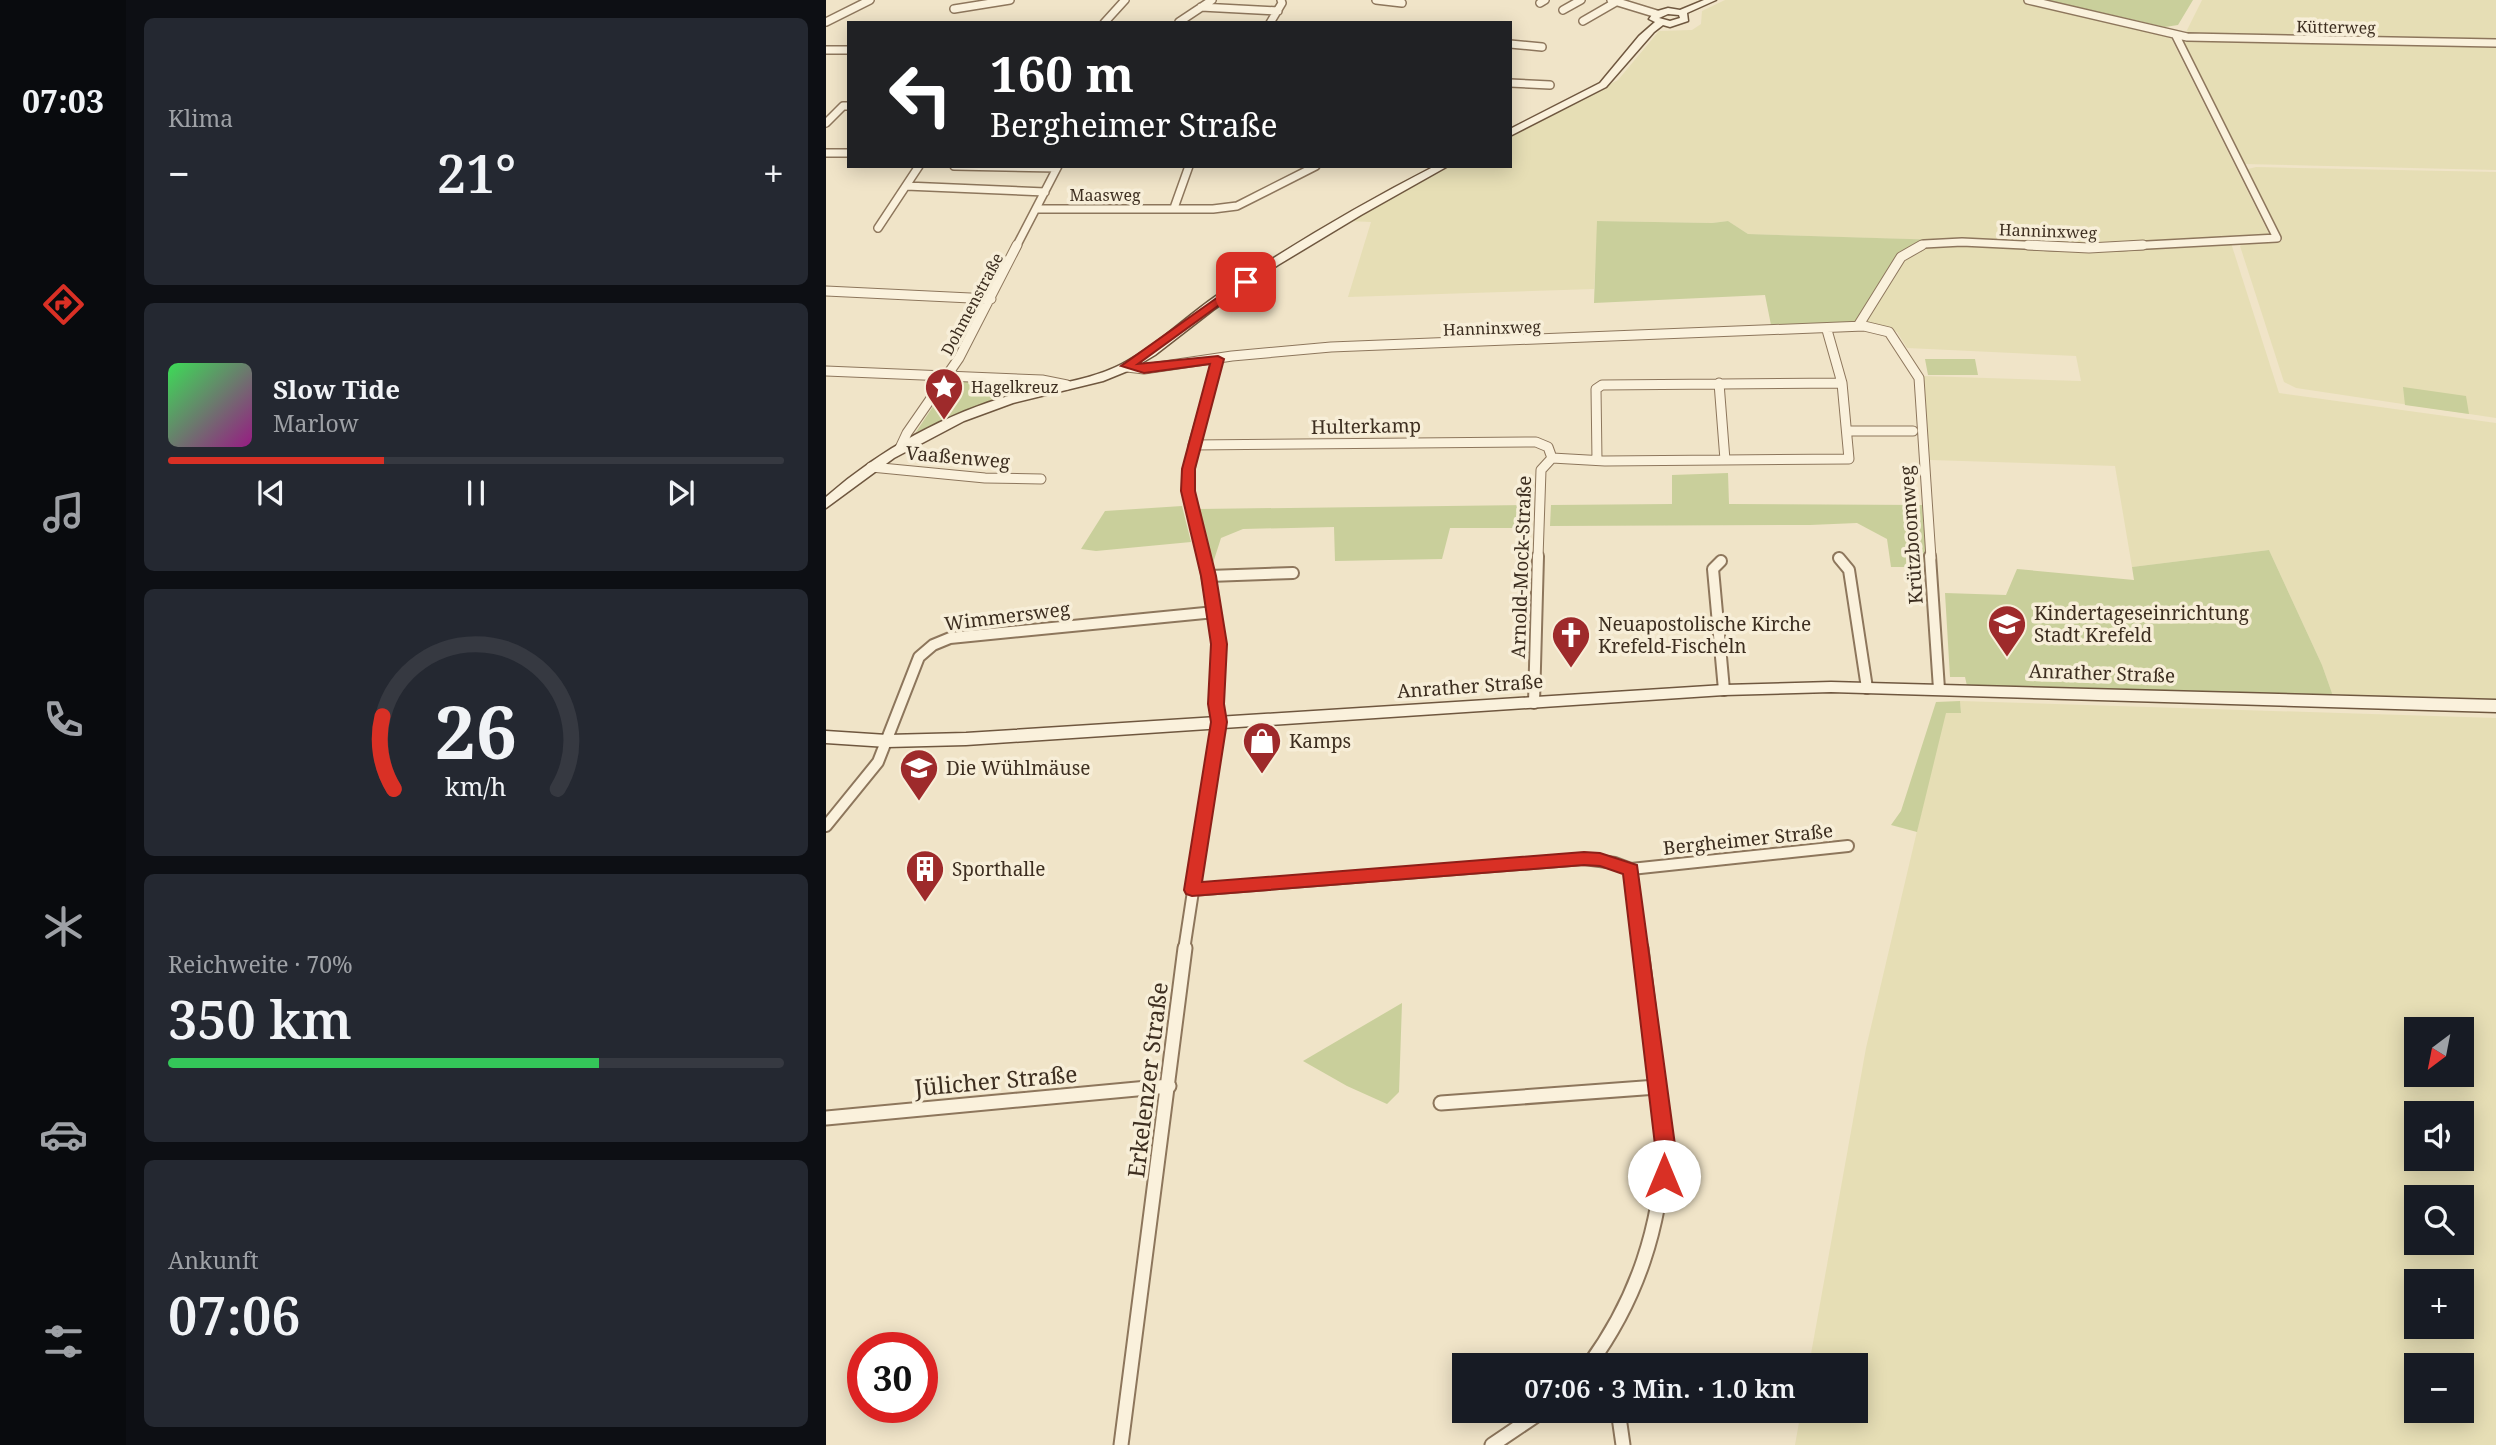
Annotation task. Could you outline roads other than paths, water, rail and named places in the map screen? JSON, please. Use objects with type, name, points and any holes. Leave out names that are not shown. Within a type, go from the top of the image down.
[{"type":"street","points":[[826,22],[870,0]]},
{"type":"street","points":[[954,9],[1010,0]]},
{"type":"street","points":[[1106,21],[1125,0]]},
{"type":"street","points":[[1180,21],[1212,0]]},
{"type":"street","points":[[1271,21],[1282,3],[1281,0]]},
{"type":"street","points":[[1376,0],[1402,3]]},
{"type":"street","points":[[1563,10],[1581,0]]},
{"type":"street","points":[[1583,21],[1613,1],[1659,18],[1683,21],[1686,17],[1680,13],[1713,0]]},
{"type":"street","name":"Kütterweg","points":[[2028,0],[2176,36],[2496,43]]},
{"type":"street","points":[[1201,7],[1278,11]]},
{"type":"street","points":[[1512,132],[1602,85],[1612,77],[1637,41],[1659,18]]},
{"type":"street","name":"Hanninxweg","points":[[1858,326],[1901,257],[1924,244],[1962,242],[2089,248],[2277,237],[2176,36]]},
{"type":"street","points":[[1512,44],[1542,47]]},
{"type":"street","points":[[826,50],[847,50]]},
{"type":"street","points":[[1512,83],[1550,85]]},
{"type":"street","points":[[826,123],[843,106],[847,106]]},
{"type":"street","points":[[826,153],[847,153]]},
{"type":"street","points":[[878,228],[918,168]]},
{"type":"street","name":"Dohmenstraße","points":[[900,448],[907,433],[948,375],[991,299],[1057,168]]},
{"type":"street","points":[[1174,208],[1188,168]]},
{"type":"street","name":"Maasweg","points":[[1037,209],[1213,209],[1237,206],[1312,168]]},
{"type":"street","points":[[826,504],[872,467],[914,440],[990,406],[1103,376],[1127,366],[1221,298],[1346,219],[1439,168]]},
{"type":"street","points":[[906,186],[1045,192]]},
{"type":"street","points":[[826,291],[991,299]]},
{"type":"street","name":"Hanninxweg","points":[[1127,366],[1144,369],[1331,347],[1827,330],[1873,326],[1889,332],[1919,378]]},
{"type":"street","points":[[1552,458],[1849,459],[1842,383],[1827,330]]},
{"type":"street","name":"Erkelenzer Straße","points":[[1121,1445],[1192,890],[1219,722],[1216,704],[1219,644],[1215,612],[1188,491],[1193,445],[1218,359]]},
{"type":"street","points":[[826,371],[1042,380],[1067,385]]},
{"type":"street","name":"Krützboomweg","points":[[1919,378],[1939,689]]},
{"type":"street","points":[[1719,383],[1725,460]]},
{"type":"street","points":[[1597,460],[1598,387],[1607,384],[1842,383]]},
{"type":"street","points":[[1847,431],[1913,431]]},
{"type":"street","name":"Hulterkamp","points":[[1193,445],[1540,443]]},
{"type":"street","name":"Arnold-Mock-Straße","points":[[1534,703],[1541,470],[1552,458],[1548,447],[1540,443]]},
{"type":"street","name":"Vaaßenweg","points":[[872,467],[985,478],[1041,479]]},
{"type":"street","points":[[1839,558],[1849,570],[1867,688]]},
{"type":"street","points":[[1721,561],[1713,569],[1724,690]]},
{"type":"street","points":[[1209,576],[1293,573]]},
{"type":"street","name":"Wimmersweg","points":[[826,826],[878,762],[919,657],[926,648],[950,638],[1215,612]]},
{"type":"street","name":"Anrather Straße","points":[[826,737],[887,741],[966,739],[1724,690],[1939,689],[2496,706]]},
{"type":"street","name":"Bergheimer Straße","points":[[1192,890],[1584,859],[1600,859],[1631,869],[1848,846]]},
{"type":"street","points":[[1599,1353],[1624,1310],[1645,1266],[1654,1237],[1664,1176],[1665,1145],[1631,869]]},
{"type":"street","name":"Jülicher Straße","points":[[826,1118],[1169,1086]]},
{"type":"street","points":[[1441,1103],[1657,1087]]},
{"type":"street","points":[[1492,1445],[1525,1423]]},
{"type":"street","points":[[1620,1423],[1623,1445]]},
{"type":"place","name":"Hagelkreuz","points":[[944,421]]},
{"type":"place","name":"Kindertageseinrichtung Stadt Krefeld","points":[[2007,658]]},
{"type":"place","name":"Neuapostolische Kirche Krefeld-Fischeln","points":[[1571,669]]},
{"type":"place","name":"Kamps","points":[[1262,775]]},
{"type":"place","name":"Die Wühlmäuse","points":[[919,802]]},
{"type":"place","name":"Sporthalle","points":[[925,903]]}]
